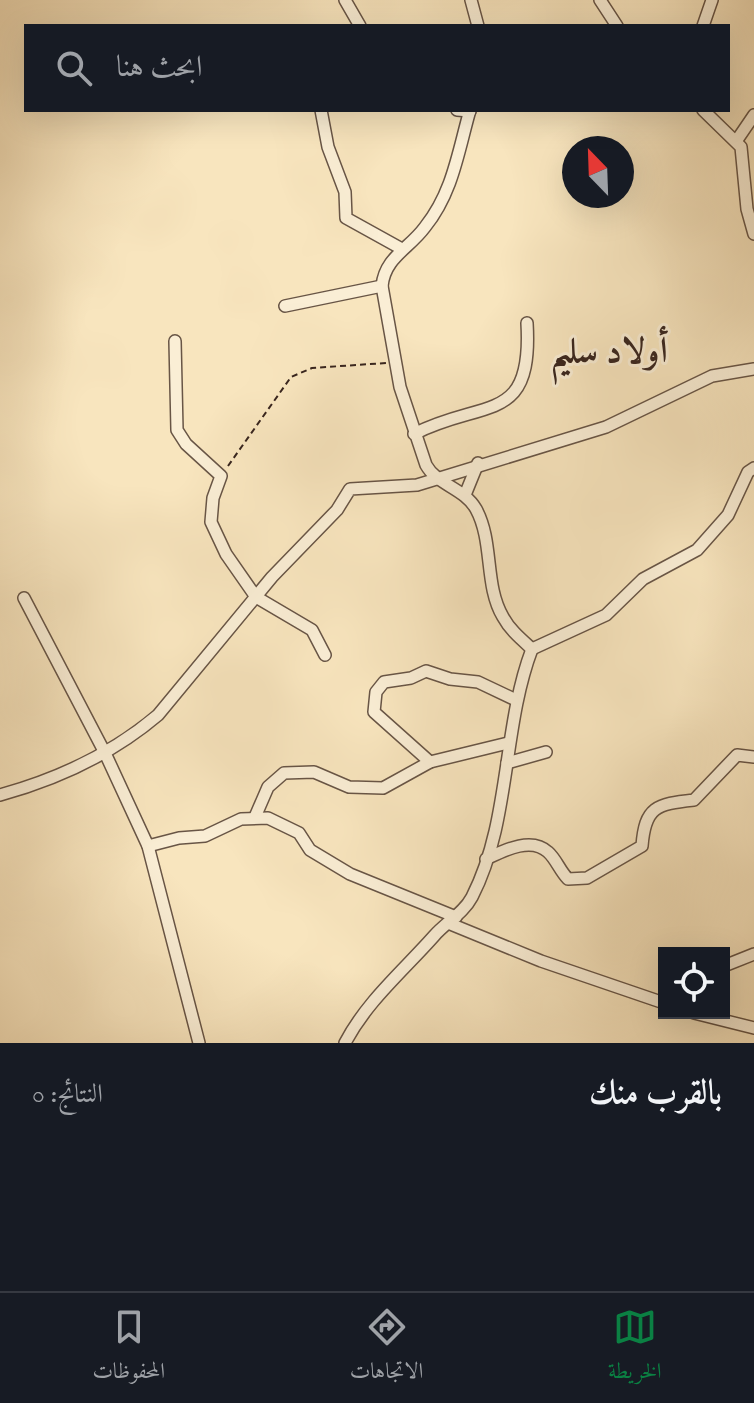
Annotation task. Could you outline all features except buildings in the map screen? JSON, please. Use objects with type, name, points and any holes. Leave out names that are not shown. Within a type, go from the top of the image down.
[{"type":"street","points":[[345,0],[359,24]]},
{"type":"street","points":[[471,0],[477,24]]},
{"type":"street","points":[[600,0],[616,24]]},
{"type":"street","points":[[704,24],[712,0]]},
{"type":"street","points":[[321,112],[328,147],[345,192],[346,218],[402,249]]},
{"type":"street","points":[[466,112],[455,171],[443,201],[425,228],[384,271],[382,286],[395,362],[414,434],[428,470],[465,495],[482,523],[502,617],[532,649]]},
{"type":"street","points":[[705,112],[737,140],[743,152],[747,209],[754,234]]},
{"type":"street","points":[[737,140],[754,115]]},
{"type":"street","points":[[285,306],[382,286]]},
{"type":"street","points":[[414,434],[459,414],[490,410],[503,403],[524,378],[528,368],[527,323]]},
{"type":"street","points":[[175,341],[177,430],[186,444],[221,477],[210,512],[213,531],[256,597],[312,630],[325,655]]},
{"type":"street","points":[[0,795],[51,779],[105,753],[158,715],[302,543],[337,510],[346,491],[354,487],[407,486],[583,435],[712,376],[754,369]]},
{"type":"street","points":[[465,495],[478,463]]},
{"type":"street","points":[[345,1043],[372,1000],[396,980],[472,895],[486,859],[507,763],[516,700],[532,649],[606,615],[643,579],[697,550],[728,515],[748,472],[754,468]]},
{"type":"street","points":[[24,598],[105,753],[148,846],[199,1043]]},
{"type":"street","points":[[430,762],[374,712],[376,692],[384,682],[430,671],[450,679],[486,684],[516,700]]},
{"type":"street","points":[[255,817],[268,787],[284,773],[314,772],[349,787],[383,788],[430,762],[508,743]]},
{"type":"street","points":[[507,763],[546,752]]},
{"type":"street","points":[[486,859],[517,846],[538,846],[548,851],[568,879],[587,878],[642,846],[641,830],[651,811],[677,801],[694,800],[737,755],[754,757]]},
{"type":"street","points":[[148,846],[179,838],[205,836],[234,821],[268,818],[299,833],[310,850],[350,874],[541,961],[658,1001]]},
{"type":"street","points":[[730,964],[754,954]]},
{"type":"street","points":[[718,1019],[754,1028]]},
{"type":"path","points":[[221,477],[291,377],[312,368],[395,362]]},
{"type":"district","name":"أولاد سليم","points":[[609,352]]}]
